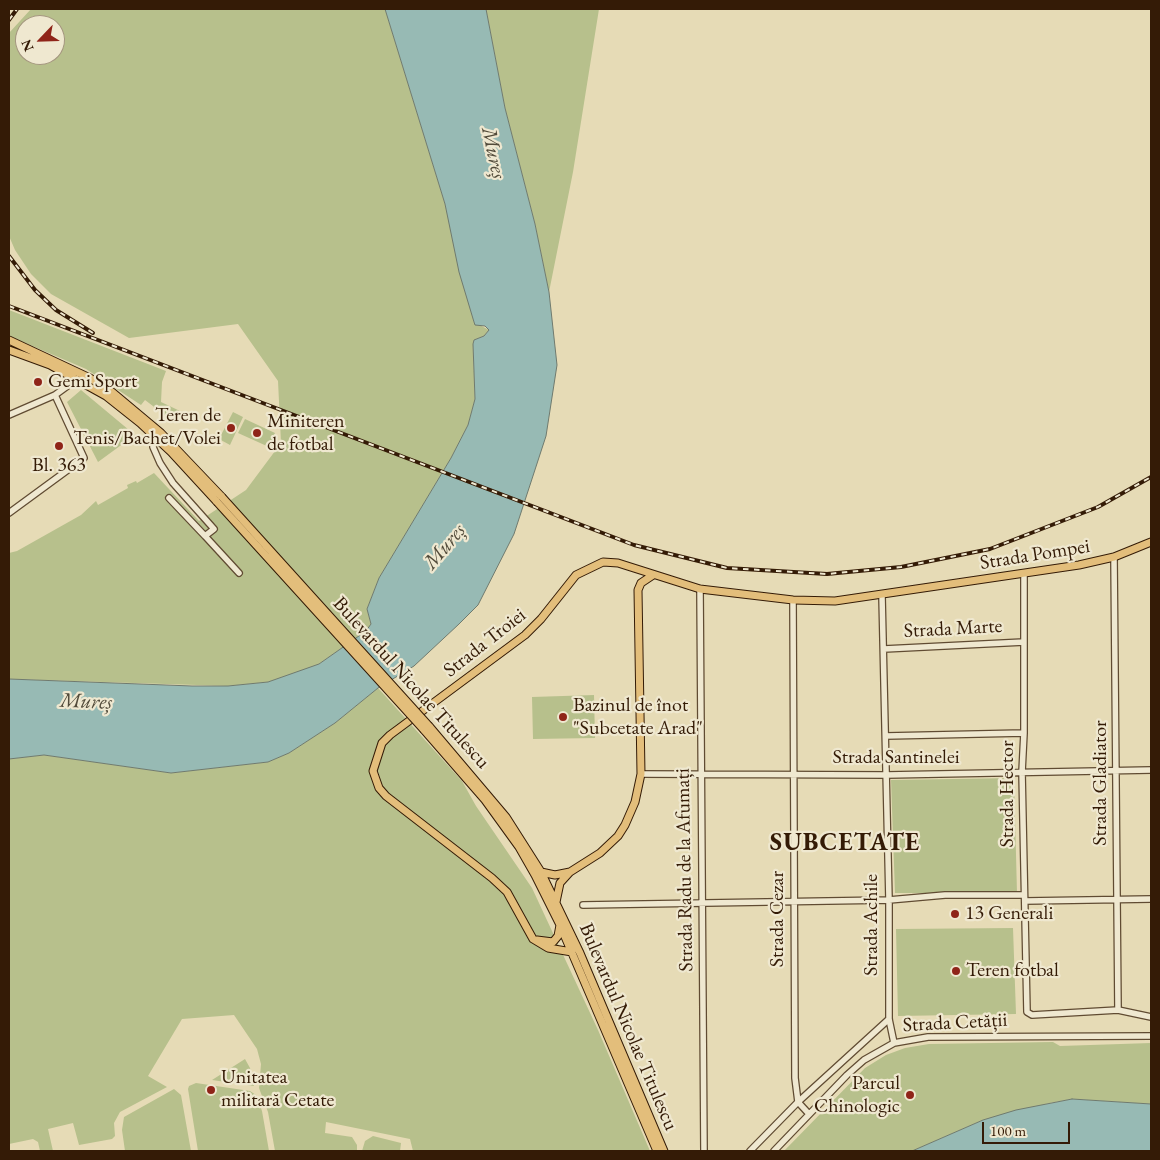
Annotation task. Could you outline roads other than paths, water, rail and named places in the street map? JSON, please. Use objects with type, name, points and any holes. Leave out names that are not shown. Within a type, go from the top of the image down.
[{"type":"main road","name":"Bulevardul Nicolae Titulescu","points":[[9,340],[90,378],[112,392],[161,433],[506,817],[541,872],[556,902],[664,1151]]},
{"type":"main road","name":"Bulevardul Nicolae Titulescu","points":[[9,350],[50,365],[106,396],[155,437],[220,500]]},
{"type":"main road","name":"Strada Pompei","points":[[922,589],[1079,565],[1114,557],[1151,542]]},
{"type":"main road","name":"Strada Troiei","points":[[533,939],[515,903],[498,883],[386,796],[379,788],[373,771],[382,743],[400,727],[525,635],[542,619],[576,575],[603,562],[626,565],[700,589],[793,600],[835,601],[922,589]]},
{"type":"main road","points":[[556,902],[560,883],[570,872],[600,853],[618,836],[636,802],[641,774],[638,590],[641,584],[653,575]]},
{"type":"main road","name":"Bulevardul Nicolae Titulescu","points":[[427,728],[468,778],[523,854],[560,925],[657,1151]]},
{"type":"main road","points":[[541,872],[555,874],[570,872]]},
{"type":"main road","points":[[533,939],[553,942],[558,936],[560,925]]},
{"type":"main road","points":[[533,939],[542,946],[572,952]]},
{"type":"street","points":[[9,415],[55,395],[77,379]]},
{"type":"street","points":[[9,513],[84,458],[55,395]]},
{"type":"street","points":[[155,437],[153,447],[160,463],[173,483],[214,529],[205,536]]},
{"type":"street","points":[[169,498],[239,573]]},
{"type":"street","name":"Strada Gladiator","points":[[1114,557],[1118,1010]]},
{"type":"street","name":"Strada Hector","points":[[1024,574],[1024,733],[1022,772],[1028,1014],[1118,1010]]},
{"type":"street","name":"Strada Radu de la Afumați","points":[[700,589],[704,1151]]},
{"type":"street","name":"Strada Achile","points":[[882,596],[887,775],[889,1020],[894,1043]]},
{"type":"street","name":"Strada Cezar","points":[[793,600],[795,1078],[798,1102]]},
{"type":"street","name":"Strada Marte","points":[[884,649],[1024,642]]},
{"type":"street","points":[[886,736],[1024,733]]},
{"type":"street","name":"Strada Santinelei","points":[[641,774],[887,775],[1151,770]]},
{"type":"street","points":[[583,905],[889,900],[945,895],[1117,900],[1151,899]]},
{"type":"street","points":[[1118,1010],[1151,1017]]},
{"type":"street","points":[[750,1151],[798,1102],[889,1020]]},
{"type":"street","name":"Strada Cetății","points":[[774,1151],[864,1060],[894,1043],[928,1037],[1151,1036]]},
{"type":"street","points":[[798,1102],[809,1114]]},
{"type":"water","name":"Mureș","points":[[385,9],[486,9],[505,108],[535,224],[549,292],[557,365],[546,436],[514,534],[478,605],[459,624],[414,666],[378,688],[335,723],[289,753],[268,762],[171,773],[44,755],[9,759],[9,679],[192,686],[228,686],[268,682],[319,664],[366,631],[371,624],[367,609],[379,578],[451,458],[468,425],[475,399],[473,344],[474,340],[484,336],[489,330],[485,326],[475,325],[474,322],[459,272],[445,204]]},
{"type":"water","points":[[1072,1099],[1151,1104],[1151,1151],[912,1151],[983,1120],[1016,1110]]},
{"type":"railway","points":[[9,20],[17,9]]},
{"type":"railway","points":[[9,256],[35,290],[56,310],[93,333]]},
{"type":"railway","points":[[9,306],[634,545],[727,568],[827,574],[901,567],[990,549],[1098,507],[1151,477]]},
{"type":"place","name":"Gemi Sport","points":[[38,382]]},
{"type":"place","name":"Teren de Tenis/Bachet/Volei","points":[[231,428]]},
{"type":"place","name":"Miniteren de fotbal","points":[[257,433]]},
{"type":"place","name":"Bl. 363","points":[[59,446]]},
{"type":"place","name":"Bazinul de înot \"Subcetate Arad\"","points":[[563,717]]},
{"type":"place","name":"13 Generali","points":[[955,914]]},
{"type":"place","name":"Teren fotbal","points":[[956,971]]},
{"type":"place","name":"Unitatea militară Cetate","points":[[211,1090]]},
{"type":"place","name":"Parcul Chinologic","points":[[910,1095]]},
{"type":"district","name":"SUBCETATE","points":[[845,843]]}]
